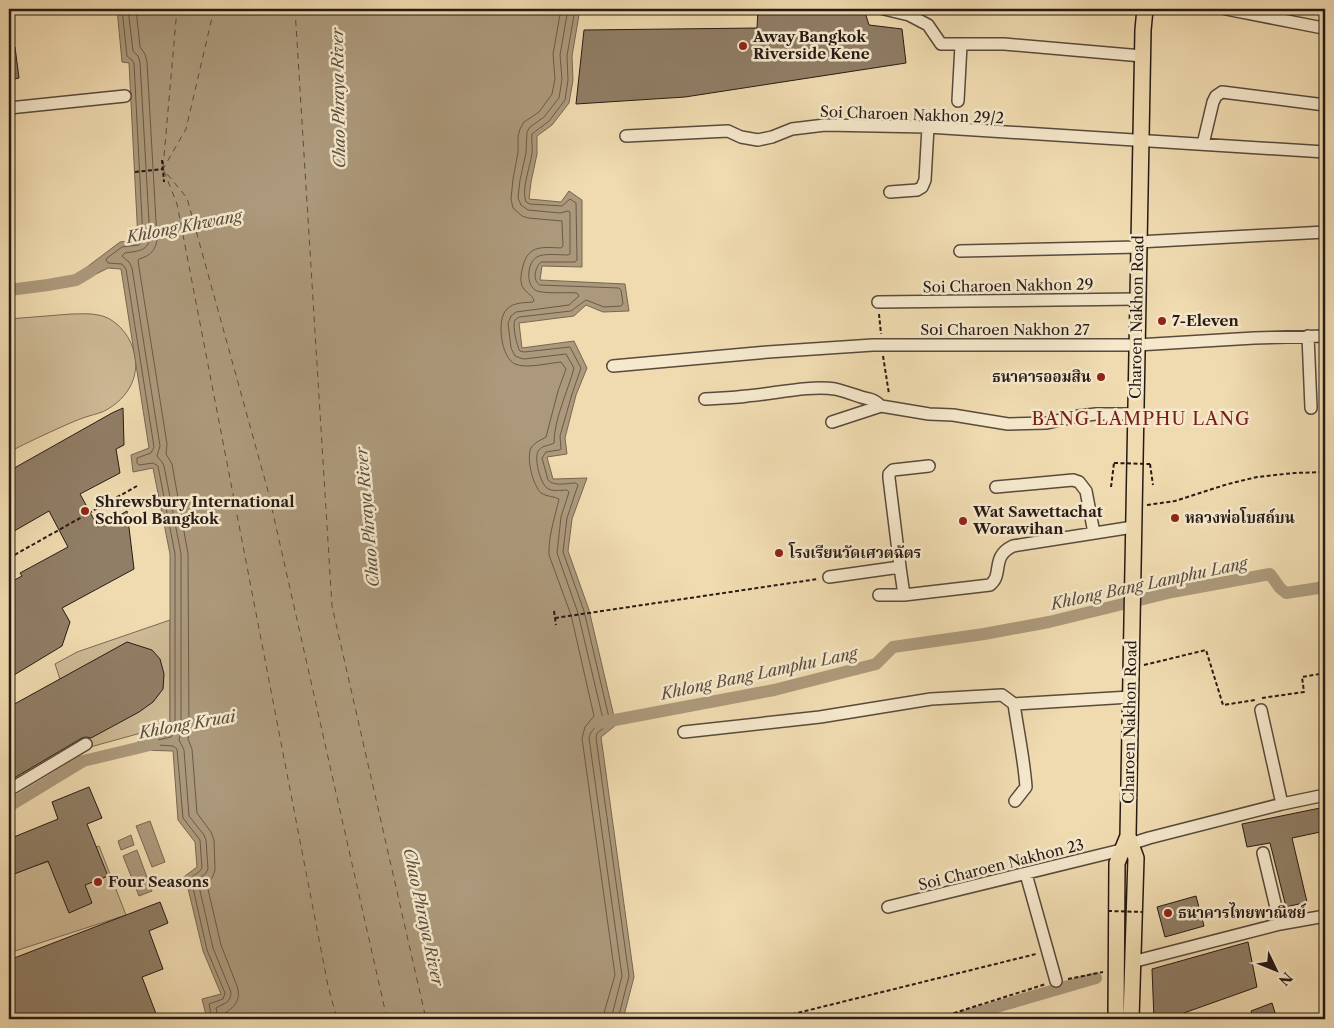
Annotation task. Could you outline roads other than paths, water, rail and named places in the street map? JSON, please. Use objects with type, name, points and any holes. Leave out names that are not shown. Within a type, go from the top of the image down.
[{"type":"main road","name":"Charoen Nakhon Road","points":[[1116,1019],[1117,863],[1126,844],[1140,141],[1145,9]]},
{"type":"main road","name":"Charoen Nakhon Road","points":[[1126,844],[1136,858],[1131,1019]]},
{"type":"street","points":[[884,9],[908,15],[928,25],[941,44],[1004,44],[1142,56]]},
{"type":"street","points":[[1226,9],[1323,28]]},
{"type":"street","points":[[958,101],[961,45]]},
{"type":"street","points":[[1203,144],[1213,102],[1216,96],[1222,92],[1325,105]]},
{"type":"street","points":[[9,108],[125,96]]},
{"type":"street","name":"Soi Charoen Nakhon 29/2","points":[[626,136],[728,131],[740,137],[758,140],[792,129],[825,125],[928,128],[1325,152]]},
{"type":"street","points":[[890,192],[917,190],[922,187],[925,180],[928,128]]},
{"type":"street","points":[[960,251],[1138,244],[1325,232]]},
{"type":"street","name":"Soi Charoen Nakhon 29","points":[[878,302],[1137,299]]},
{"type":"street","points":[[1308,336],[1311,408]]},
{"type":"street","name":"Soi Charoen Nakhon 27","points":[[613,366],[872,345],[1137,345],[1325,336]]},
{"type":"street","points":[[705,399],[744,397],[796,390],[829,389],[862,398],[870,398],[881,406],[1008,424],[1047,423],[1096,414],[1136,414]]},
{"type":"street","points":[[832,422],[881,406]]},
{"type":"street","points":[[904,595],[888,478],[893,470],[929,466]]},
{"type":"street","points":[[996,487],[1073,480],[1079,482],[1086,491],[1094,533]]},
{"type":"street","points":[[879,595],[904,595],[990,585],[995,580],[999,558],[1007,549],[1013,546],[1133,527]]},
{"type":"street","points":[[829,577],[900,567]]},
{"type":"street","points":[[684,732],[820,717],[931,699],[1002,696],[1014,704],[1130,697]]},
{"type":"street","points":[[1014,704],[1025,768],[1026,787],[1015,801]]},
{"type":"street","points":[[1261,710],[1282,804]]},
{"type":"street","points":[[9,790],[86,744]]},
{"type":"street","name":"Soi Charoen Nakhon 23","points":[[888,907],[1026,874],[1147,838],[1325,795]]},
{"type":"street","points":[[1263,853],[1280,924]]},
{"type":"street","points":[[1026,874],[1056,981]]},
{"type":"street","points":[[1132,962],[1280,924],[1325,916]]},
{"type":"water","name":"Chao Phraya River","points":[[117,9],[580,9],[572,56],[573,80],[569,103],[552,125],[537,136],[537,154],[529,199],[561,202],[569,191],[582,200],[582,267],[542,266],[540,280],[625,284],[629,311],[603,312],[586,305],[574,316],[519,323],[522,348],[574,341],[587,368],[576,395],[565,438],[567,454],[547,457],[553,479],[587,478],[572,519],[568,551],[589,610],[616,725],[601,737],[634,977],[623,1019],[207,1019],[202,999],[221,994],[203,951],[185,876],[197,867],[195,842],[178,820],[173,751],[140,750],[138,741],[170,732],[170,554],[153,468],[133,472],[131,455],[149,448],[121,269],[108,268],[78,283],[75,276],[120,242],[138,240],[129,63],[122,62]]},
{"type":"water","points":[[150,821],[165,862],[152,867],[136,826]]},
{"type":"water","points":[[131,835],[134,845],[121,850],[118,841]]},
{"type":"water","points":[[137,850],[152,891],[139,896],[123,856]]},
{"type":"waterway","name":"Khlong Khwang","points":[[9,290],[76,280],[91,271]]},
{"type":"waterway","name":"Khlong Bang Lamphu Lang","points":[[599,723],[774,690],[876,664],[893,647],[984,634],[1049,622],[1172,592],[1270,574],[1286,593],[1325,587]]},
{"type":"waterway","name":"Khlong Kruai","points":[[9,806],[83,761],[154,744]]},
{"type":"waterway","points":[[955,1019],[1096,978]]},
{"type":"place","name":"Away Bangkok Riverside Kene","points":[[743,46]]},
{"type":"place","name":"7-Eleven","points":[[1162,321]]},
{"type":"place","name":"ธนาคารออมสิน","points":[[1101,377]]},
{"type":"place","name":"Shrewsbury International School Bangkok","points":[[85,511]]},
{"type":"place","name":"หลวงพ่อโบสถ์บน","points":[[1175,518]]},
{"type":"place","name":"Wat Sawettachat Worawihan","points":[[963,521]]},
{"type":"place","name":"โรงเรียนวัดเศวตฉัตร","points":[[779,553]]},
{"type":"place","name":"Four Seasons","points":[[98,882]]},
{"type":"place","name":"ธนาคารไทยพาณิชย์","points":[[1168,913]]},
{"type":"district","name":"BANG LAMPHU LANG","points":[[1141,419]]}]
